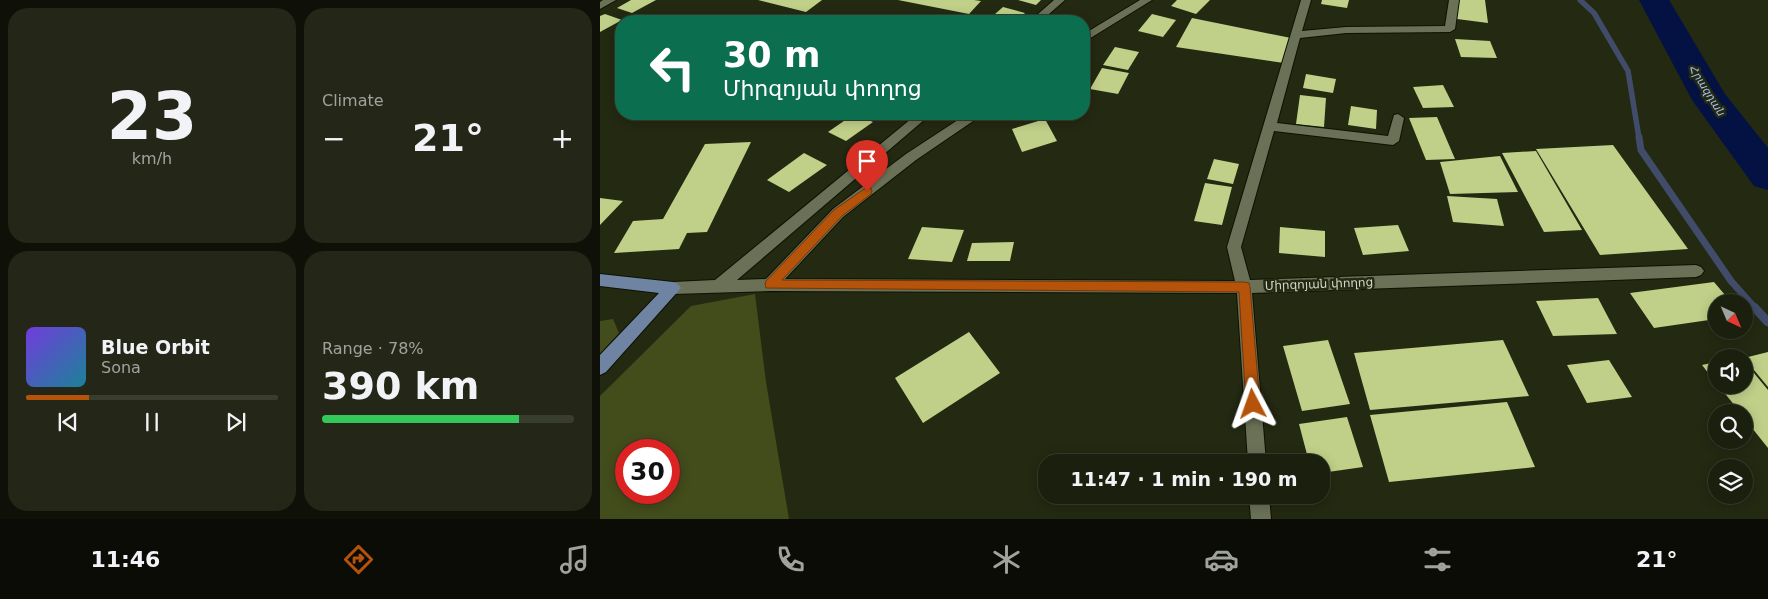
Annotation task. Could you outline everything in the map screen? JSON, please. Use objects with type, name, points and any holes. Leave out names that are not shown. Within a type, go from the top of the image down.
[{"type":"main road","points":[[600,280],[672,288]]},
{"type":"main road","points":[[600,367],[672,288]]},
{"type":"street","points":[[600,6],[611,0]]},
{"type":"street","points":[[1042,15],[1060,0]]},
{"type":"street","points":[[1090,35],[1146,0]]},
{"type":"street","points":[[1256,454],[1244,287],[1234,247],[1306,0]]},
{"type":"street","points":[[1296,35],[1346,30],[1450,29],[1454,0]]},
{"type":"street","points":[[1270,126],[1393,141],[1398,118]]},
{"type":"street","points":[[720,286],[918,120]]},
{"type":"street","points":[[770,284],[838,213],[911,158],[966,120]]},
{"type":"street","name":"Միրզոյան փողոց","points":[[672,288],[770,284],[1244,287],[1696,271]]},
{"type":"street","points":[[1260,504],[1261,519]]},
{"type":"green space","points":[[755,294],[766,382],[789,519],[600,519],[600,396],[691,306]]},
{"type":"green space","points":[[613,319],[619,333],[600,354],[600,321]]},
{"type":"building","points":[[631,0],[656,0],[632,13],[617,8]]},
{"type":"building","points":[[758,0],[822,0],[806,12]]},
{"type":"building","points":[[898,0],[974,0],[981,1],[969,14]]},
{"type":"building","points":[[1018,0],[1041,0],[1036,5]]},
{"type":"building","points":[[1177,0],[1210,0],[1196,14],[1171,6]]},
{"type":"building","points":[[1322,0],[1349,0],[1347,8],[1321,4]]},
{"type":"building","points":[[1456,0],[1485,0],[1488,23],[1457,19]]},
{"type":"building","points":[[1003,7],[1025,13],[1023,15],[994,15]]},
{"type":"building","points":[[605,14],[615,18],[615,24],[600,32],[600,16]]},
{"type":"building","points":[[1152,14],[1176,20],[1163,37],[1138,31]]},
{"type":"building","points":[[1192,18],[1291,38],[1284,63],[1176,47]]},
{"type":"building","points":[[1455,39],[1490,41],[1497,58],[1461,57]]},
{"type":"building","points":[[1115,47],[1139,52],[1128,70],[1103,65]]},
{"type":"building","points":[[1102,68],[1129,73],[1118,94],[1090,89]]},
{"type":"building","points":[[1306,74],[1336,79],[1333,93],[1303,88]]},
{"type":"building","points":[[1443,85],[1454,107],[1423,108],[1413,87]]},
{"type":"building","points":[[1300,95],[1326,98],[1324,127],[1296,124]]},
{"type":"building","points":[[1351,106],[1377,110],[1376,129],[1348,125]]},
{"type":"building","points":[[1437,117],[1455,159],[1426,160],[1409,118]]},
{"type":"building","points":[[845,120],[868,120],[873,122],[846,141],[828,132]]},
{"type":"building","points":[[1046,120],[1057,141],[1022,152],[1012,129]]},
{"type":"building","points":[[751,142],[707,232],[687,233],[679,249],[614,253],[633,221],[663,219],[705,144]]},
{"type":"building","points":[[1613,145],[1688,249],[1600,255],[1536,149]]},
{"type":"building","points":[[1536,151],[1582,230],[1544,232],[1502,153]]},
{"type":"building","points":[[804,153],[827,165],[789,192],[767,180]]},
{"type":"building","points":[[1500,156],[1518,192],[1450,194],[1440,162]]},
{"type":"building","points":[[1214,159],[1239,164],[1233,184],[1207,179]]},
{"type":"building","points":[[1205,183],[1232,187],[1222,225],[1194,221]]},
{"type":"building","points":[[1447,196],[1497,199],[1504,226],[1453,222]]},
{"type":"building","points":[[600,198],[623,201],[600,225]]},
{"type":"building","points":[[1398,225],[1409,251],[1363,255],[1354,228]]},
{"type":"building","points":[[922,227],[964,230],[952,262],[908,259]]},
{"type":"building","points":[[1280,227],[1325,231],[1325,257],[1279,253]]},
{"type":"building","points":[[1014,242],[1010,261],[967,261],[972,243]]},
{"type":"building","points":[[1714,282],[1724,294],[1708,294],[1708,320],[1654,328],[1630,293]]},
{"type":"building","points":[[1598,298],[1617,334],[1553,336],[1536,301]]},
{"type":"building","points":[[969,332],[1000,373],[923,423],[895,378]]},
{"type":"building","points":[[1328,340],[1350,404],[1302,411],[1283,346]]},
{"type":"building","points":[[1503,340],[1529,396],[1370,410],[1354,353]]},
{"type":"building","points":[[1768,352],[1768,387],[1753,369],[1753,356]]},
{"type":"building","points":[[1609,360],[1632,397],[1587,403],[1567,365]]},
{"type":"building","points":[[1708,364],[1708,373],[1702,365]]},
{"type":"building","points":[[1753,372],[1768,390],[1768,448],[1753,429],[1753,404],[1733,404],[1725,394],[1753,394]]},
{"type":"building","points":[[1507,402],[1535,467],[1389,482],[1370,415]]},
{"type":"building","points":[[1347,417],[1363,467],[1330,472],[1330,454],[1307,454],[1299,424]]},
{"type":"waterway","points":[[1580,0],[1594,13],[1628,71],[1639,138]]},
{"type":"waterway","name":"Հրազդան","points":[[1654,0],[1710,100],[1768,176]]},
{"type":"waterway","points":[[1639,137],[1641,150],[1731,281],[1755,308]]},
{"type":"waterway","points":[[1754,307],[1768,322]]},
{"type":"route","points":[[867,191],[838,213],[770,284],[1244,287],[1253,404]]}]
